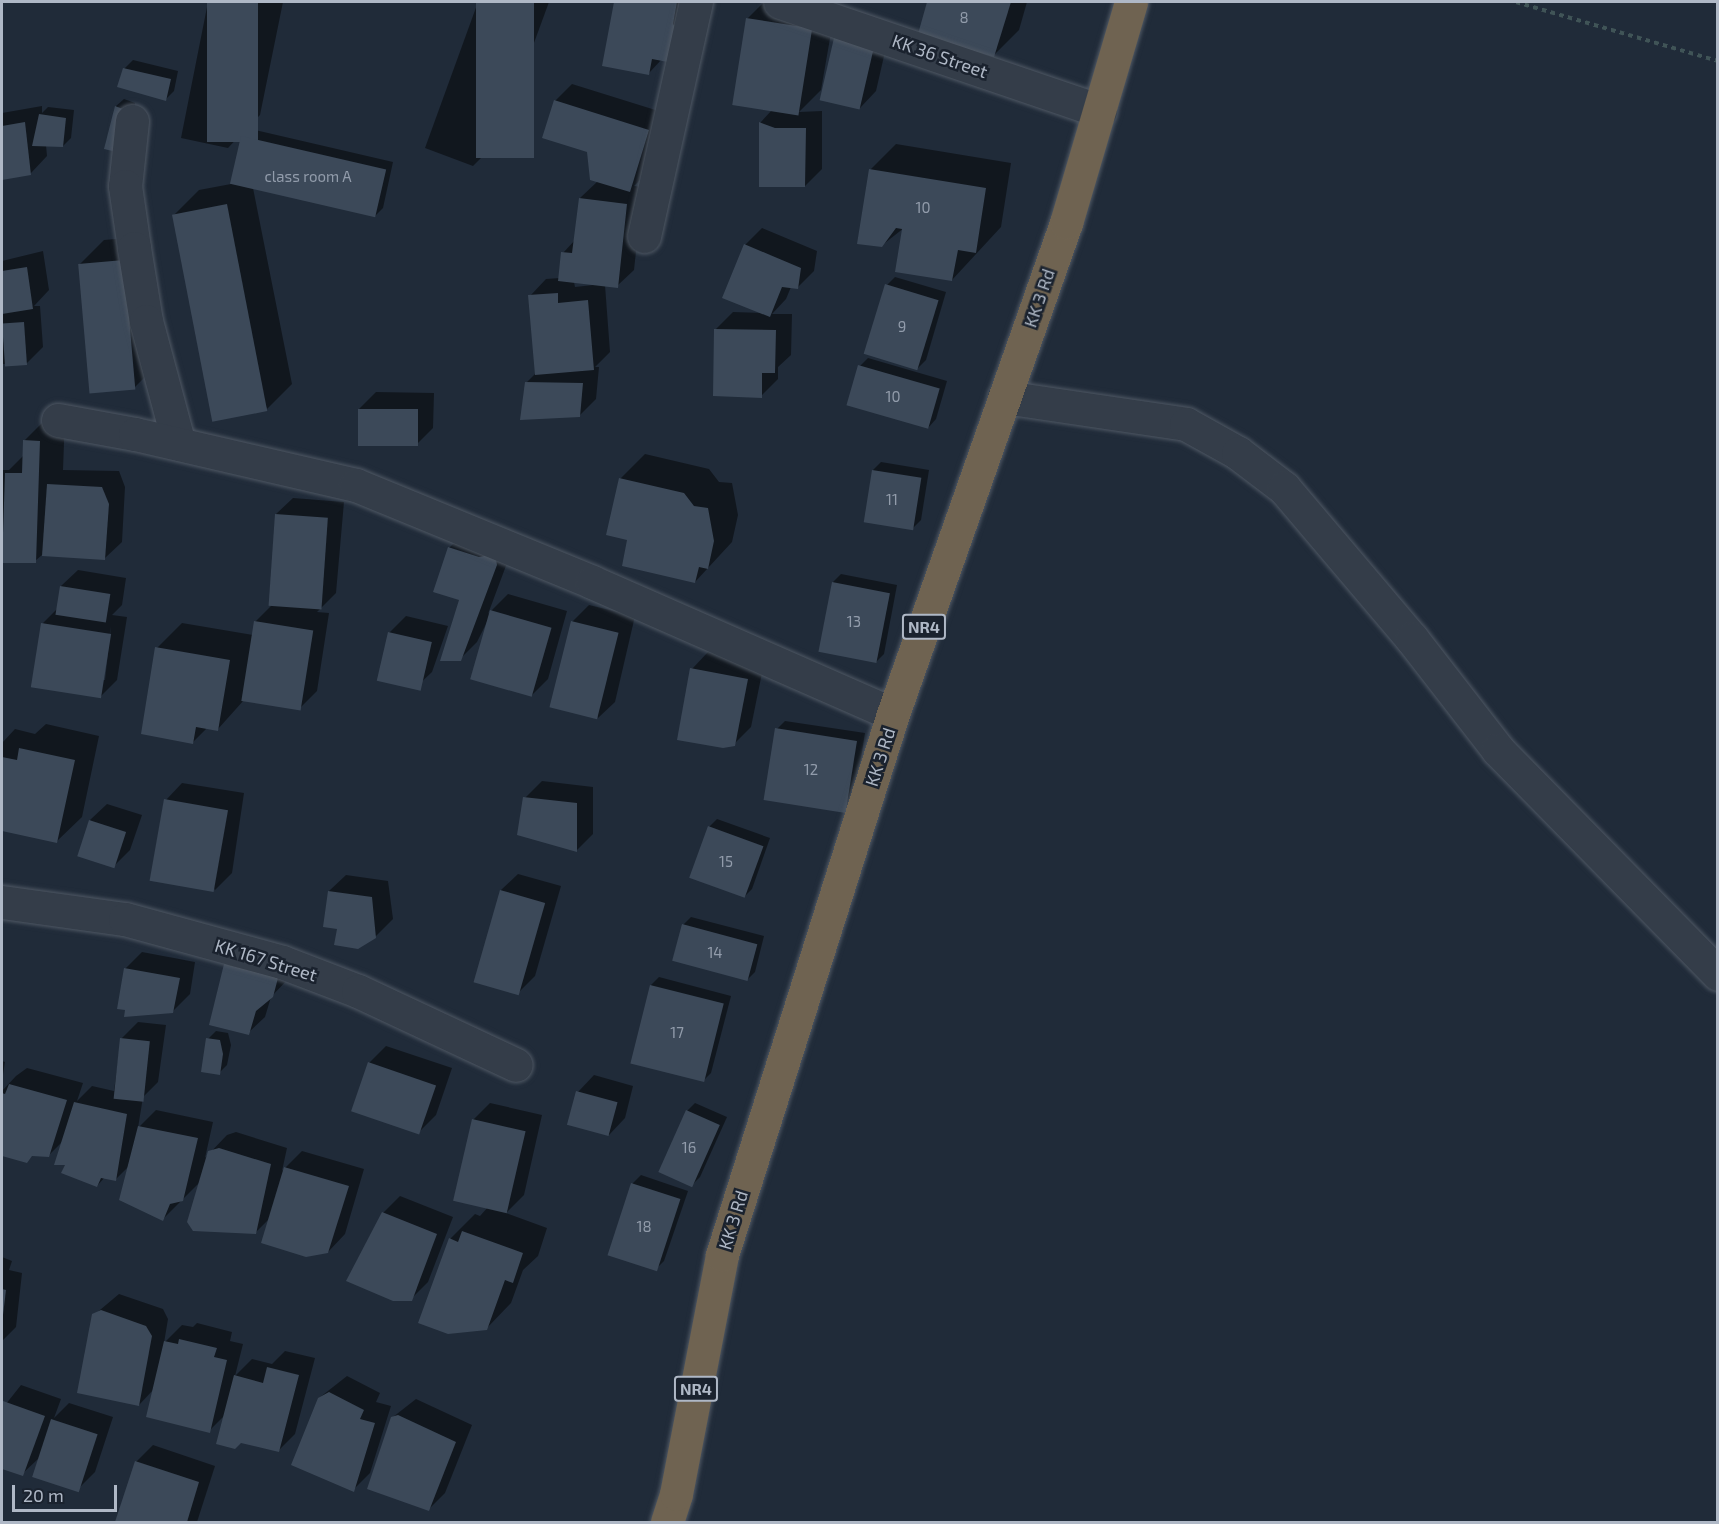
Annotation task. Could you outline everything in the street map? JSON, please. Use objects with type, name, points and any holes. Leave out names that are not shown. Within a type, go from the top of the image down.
[{"type":"highway","name":"KK 3 Rd","points":[[667,1522],[676,1494],[722,1255],[893,714],[1065,223],[1131,2]]},
{"type":"street","points":[[644,236],[696,2]]},
{"type":"street","name":"KK 36 Street","points":[[780,2],[1100,111]]},
{"type":"street","points":[[132,121],[125,186],[134,248],[146,321],[179,444]]},
{"type":"street","points":[[1004,397],[1186,424],[1238,453],[1284,488],[1412,639],[1498,750],[1718,974]]},
{"type":"street","points":[[58,420],[179,444],[356,485],[592,582],[893,714]]},
{"type":"street","name":"KK 167 Street","points":[[2,902],[124,918],[282,962],[358,991],[516,1065]]},
{"type":"path","points":[[1516,2],[1718,61]]},
{"type":"building","points":[[207,2],[258,2],[258,142],[207,142]]},
{"type":"building","points":[[476,2],[534,2],[534,158],[476,158]]},
{"type":"building","points":[[614,2],[677,2],[673,24],[679,32],[673,63],[652,59],[649,75],[602,66]]},
{"type":"building","points":[[927,2],[1011,2],[994,57],[918,34]]},
{"type":"building","points":[[746,18],[812,28],[798,115],[732,105]]},
{"type":"building","points":[[834,38],[874,47],[860,110],[820,100]]},
{"type":"building","points":[[123,68],[171,79],[166,101],[117,87]]},
{"type":"building","points":[[554,100],[649,130],[630,192],[590,180],[587,152],[542,138]]},
{"type":"building","points":[[115,106],[128,111],[121,153],[104,149]]},
{"type":"building","points":[[39,114],[66,118],[63,147],[32,146]]},
{"type":"building","points":[[25,122],[31,175],[2,180],[2,126]]},
{"type":"building","points":[[759,122],[775,128],[806,128],[805,187],[759,187]]},
{"type":"building","points":[[241,136],[386,170],[375,217],[230,184]]},
{"type":"building","points":[[869,169],[986,188],[976,253],[958,250],[952,281],[895,272],[902,229],[896,228],[882,247],[857,244]]},
{"type":"building","points":[[579,198],[627,204],[618,288],[558,281],[561,252],[572,253]]},
{"type":"building","points":[[227,204],[267,411],[212,422],[172,215]]},
{"type":"building","points":[[744,244],[801,268],[798,289],[782,287],[770,317],[722,298]]},
{"type":"building","points":[[124,260],[135,390],[90,394],[78,264]]},
{"type":"building","points":[[27,267],[33,309],[2,314],[2,271]]},
{"type":"building","points":[[885,284],[939,300],[917,370],[864,354]]},
{"type":"building","points":[[558,293],[558,303],[588,300],[594,370],[535,375],[528,295]]},
{"type":"building","points":[[24,322],[27,365],[5,366],[2,324]]},
{"type":"building","points":[[714,329],[776,330],[775,373],[762,373],[762,398],[713,396]]},
{"type":"building","points":[[858,365],[940,388],[928,429],[846,405]]},
{"type":"building","points":[[525,382],[583,383],[580,417],[520,420]]},
{"type":"building","points":[[358,409],[418,409],[418,446],[358,446]]},
{"type":"building","points":[[23,440],[40,441],[36,563],[2,563],[5,473],[22,473]]},
{"type":"building","points":[[872,470],[921,478],[913,530],[864,522]]},
{"type":"building","points":[[619,478],[684,493],[694,506],[708,508],[714,541],[708,569],[699,567],[695,583],[622,566],[627,540],[606,535]]},
{"type":"building","points":[[47,484],[102,487],[109,504],[105,560],[42,556]]},
{"type":"building","points":[[275,514],[328,518],[321,609],[269,606]]},
{"type":"building","points":[[448,547],[479,557],[495,554],[497,565],[461,661],[440,661],[459,600],[433,592]]},
{"type":"building","points":[[832,582],[890,593],[876,663],[818,652]]},
{"type":"building","points":[[60,586],[110,594],[106,623],[55,615]]},
{"type":"building","points":[[490,610],[552,628],[532,697],[470,679]]},
{"type":"building","points":[[254,621],[313,630],[301,710],[241,701]]},
{"type":"building","points":[[571,621],[619,633],[597,719],[549,707]]},
{"type":"building","points":[[41,623],[111,634],[101,698],[31,687]]},
{"type":"building","points":[[388,632],[432,642],[421,691],[377,681]]},
{"type":"building","points":[[155,647],[230,660],[218,731],[196,727],[193,744],[141,734]]},
{"type":"building","points":[[690,668],[748,679],[735,746],[723,748],[677,740]]},
{"type":"building","points":[[775,728],[857,741],[846,813],[764,800]]},
{"type":"building","points":[[19,748],[75,760],[57,843],[2,831],[2,757],[17,760]]},
{"type":"building","points":[[523,797],[577,803],[577,852],[517,835]]},
{"type":"building","points":[[164,799],[228,810],[214,892],[150,881]]},
{"type":"building","points":[[89,820],[126,832],[114,868],[77,856]]},
{"type":"building","points":[[708,826],[763,846],[745,898],[689,878]]},
{"type":"building","points":[[500,890],[545,903],[519,995],[474,982]]},
{"type":"building","points":[[328,891],[372,897],[376,938],[358,949],[334,945],[337,929],[323,927]]},
{"type":"building","points":[[682,924],[757,944],[748,981],[672,961]]},
{"type":"building","points":[[224,964],[278,978],[273,997],[256,1011],[249,1035],[209,1025]]},
{"type":"building","points":[[124,968],[180,978],[173,1013],[124,1017],[125,1010],[117,1009]]},
{"type":"building","points":[[650,985],[724,1003],[704,1082],[630,1064]]},
{"type":"building","points":[[120,1038],[150,1041],[143,1102],[114,1099]]},
{"type":"building","points":[[206,1038],[220,1040],[223,1054],[220,1075],[201,1072]]},
{"type":"building","points":[[368,1062],[436,1085],[419,1135],[351,1111]]},
{"type":"building","points":[[9,1084],[67,1100],[49,1157],[32,1156],[27,1163],[2,1156],[2,1093],[5,1094]]},
{"type":"building","points":[[576,1091],[618,1102],[608,1136],[567,1125]]},
{"type":"building","points":[[74,1102],[127,1114],[116,1181],[101,1178],[97,1187],[61,1173],[65,1165],[54,1165]]},
{"type":"building","points":[[686,1110],[720,1125],[692,1187],[658,1172]]},
{"type":"building","points":[[472,1119],[526,1131],[507,1213],[453,1201]]},
{"type":"building","points":[[138,1126],[198,1138],[183,1201],[170,1204],[163,1221],[119,1200]]},
{"type":"building","points":[[219,1148],[271,1164],[256,1234],[193,1231],[187,1222],[208,1151]]},
{"type":"building","points":[[284,1167],[349,1186],[328,1253],[306,1257],[261,1243]]},
{"type":"building","points":[[631,1183],[680,1199],[657,1271],[608,1255]]},
{"type":"building","points":[[382,1212],[437,1234],[412,1301],[393,1301],[346,1281]]},
{"type":"building","points":[[462,1231],[523,1253],[513,1283],[505,1280],[487,1330],[448,1334],[418,1323],[449,1238],[458,1242]]},
{"type":"building","points":[[2,1289],[6,1290],[3,1315],[2,1315]]},
{"type":"building","points":[[101,1310],[146,1326],[152,1336],[139,1406],[77,1393],[92,1314]]},
{"type":"building","points":[[179,1339],[217,1348],[214,1357],[227,1360],[210,1433],[146,1417],[164,1341],[178,1344]]},
{"type":"building","points":[[267,1367],[299,1375],[279,1452],[241,1443],[235,1449],[216,1444],[234,1375],[263,1383]]},
{"type":"building","points":[[329,1392],[364,1410],[360,1419],[375,1423],[354,1492],[291,1465],[318,1398]]},
{"type":"building","points":[[3,1401],[45,1416],[23,1476],[2,1469]]},
{"type":"building","points":[[398,1415],[456,1442],[429,1511],[367,1489],[391,1417]]},
{"type":"building","points":[[51,1419],[98,1434],[79,1492],[32,1477]]},
{"type":"building","points":[[135,1461],[199,1482],[187,1522],[115,1522]]}]
